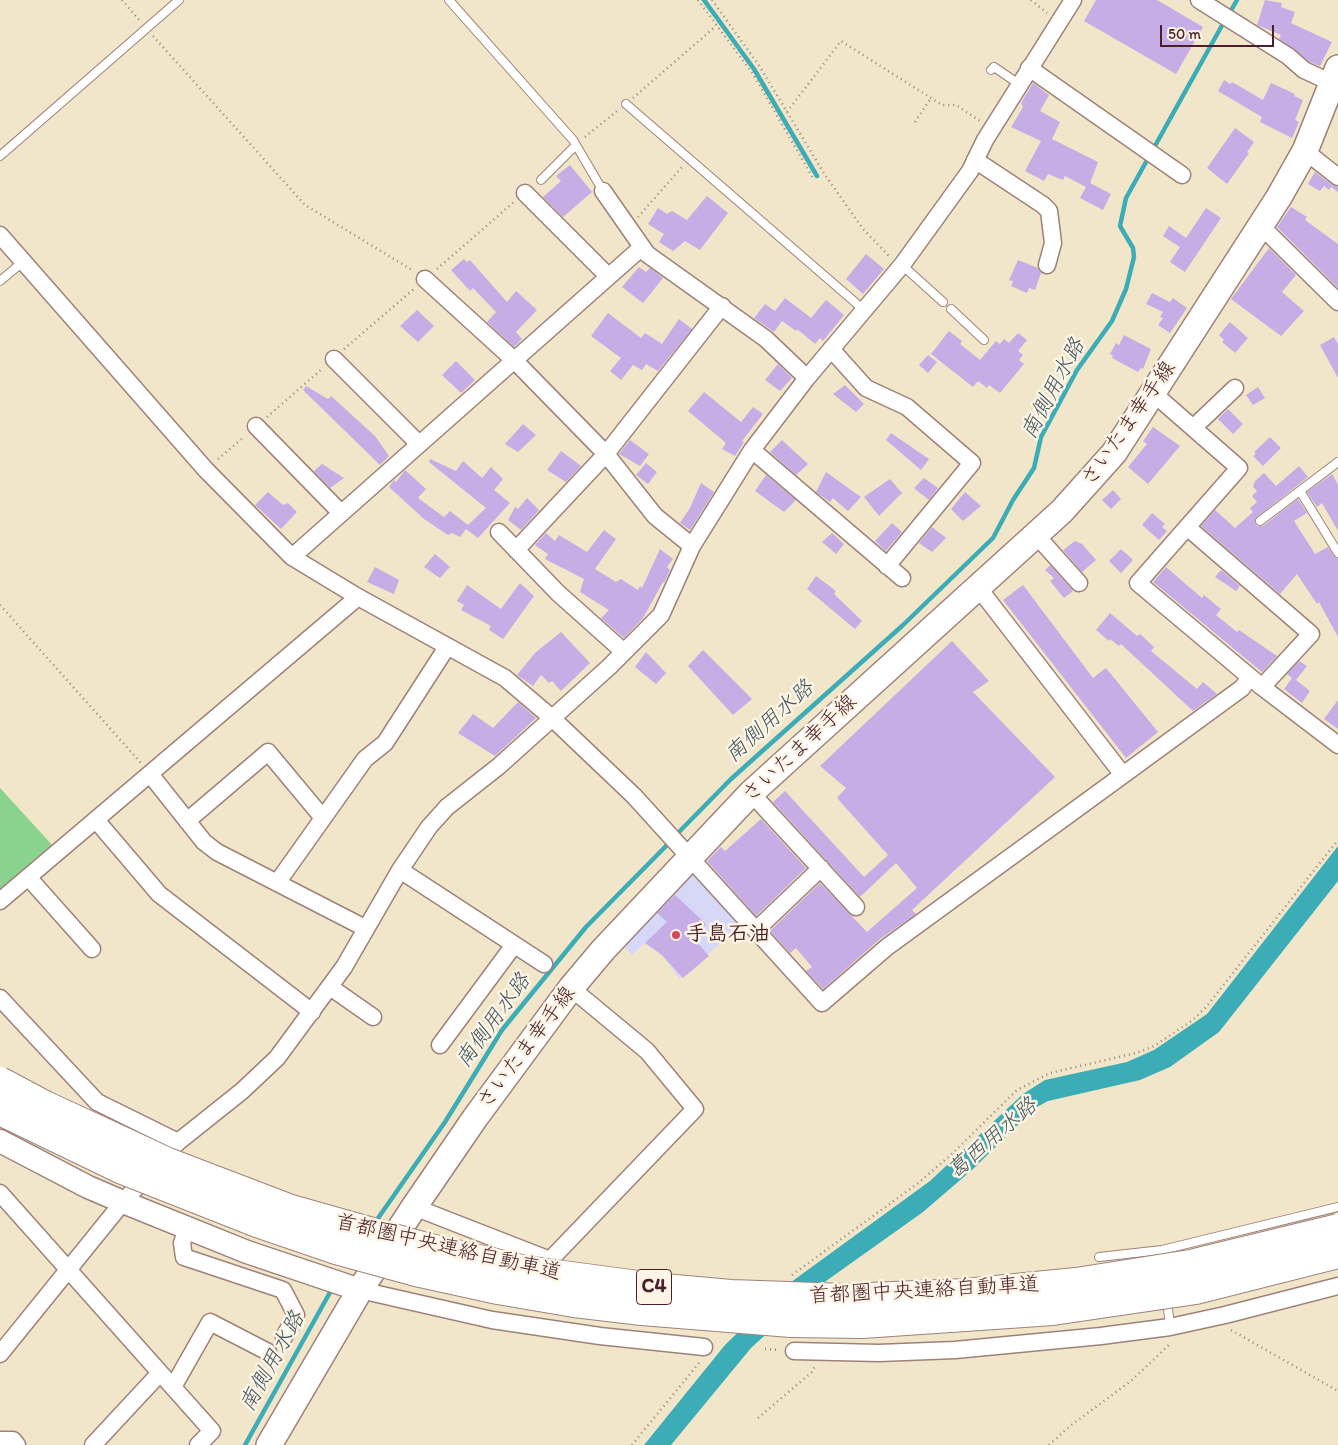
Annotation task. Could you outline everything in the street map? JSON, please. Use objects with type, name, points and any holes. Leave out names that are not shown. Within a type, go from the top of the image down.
[{"type":"highway","name":"首都圏中央連絡自動車道","points":[[0,1081],[45,1105],[152,1155],[291,1209],[422,1246],[526,1270],[653,1287],[731,1294],[845,1298],[965,1293],[1076,1282],[1190,1264],[1338,1228]]},
{"type":"highway","name":"首都圏中央連絡自動車道","points":[[0,1111],[120,1169],[257,1223],[336,1250],[416,1272],[498,1290],[574,1303],[642,1311],[791,1323],[862,1324],[1053,1311],[1196,1290],[1338,1254]]},
{"type":"main road","name":"さいたま幸手線","points":[[269,1445],[360,1290],[414,1207],[475,1118],[571,988],[690,856],[751,793],[977,586],[1036,535],[1098,473],[1153,393],[1261,226],[1304,151],[1335,76]]},
{"type":"street","points":[[0,1354],[122,1202],[178,1142],[242,1090],[277,1058],[344,967],[400,870],[429,827],[447,807],[499,766],[624,652],[661,615],[692,546],[752,450],[807,378],[902,265],[970,171],[991,130],[1073,0]]},
{"type":"street","points":[[1199,0],[1288,56],[1304,70],[1335,76]]},
{"type":"street","points":[[1030,68],[1182,175]]},
{"type":"street","points":[[1304,151],[1338,178]]},
{"type":"street","points":[[975,160],[1043,204],[1049,212],[1053,243],[1047,265]]},
{"type":"street","points":[[603,191],[641,248],[766,339],[807,378]]},
{"type":"street","points":[[525,193],[608,276]]},
{"type":"street","points":[[1261,226],[1338,302]]},
{"type":"street","points":[[0,235],[206,470],[292,557],[358,597],[505,678],[552,718],[634,796],[822,1003],[887,947],[1242,688],[1256,682],[1311,634],[1187,527]]},
{"type":"street","points":[[292,557],[641,248]]},
{"type":"street","points":[[425,280],[514,360],[606,454],[655,516],[692,546]]},
{"type":"street","points":[[516,550],[606,454],[722,306]]},
{"type":"street","points":[[831,349],[866,388],[907,407],[972,463],[887,566]]},
{"type":"street","points":[[334,359],[419,444]]},
{"type":"street","points":[[1193,428],[1236,388]]},
{"type":"street","points":[[1153,393],[1239,468],[1138,583],[1256,682],[1338,744]]},
{"type":"street","points":[[256,426],[341,513]]},
{"type":"street","points":[[752,450],[902,578]]},
{"type":"street","points":[[499,532],[558,593],[624,652]]},
{"type":"street","points":[[1036,535],[1079,583]]},
{"type":"street","points":[[977,586],[1123,775]]},
{"type":"street","points":[[0,901],[358,597]]},
{"type":"street","points":[[277,883],[366,759],[385,743],[447,647]]},
{"type":"street","points":[[187,821],[268,752],[323,818]]},
{"type":"street","points":[[150,774],[204,842],[216,852],[366,928]]},
{"type":"street","points":[[751,793],[856,907]]},
{"type":"street","points":[[96,820],[159,894],[312,1012]]},
{"type":"street","points":[[756,930],[821,868]]},
{"type":"street","points":[[400,870],[544,964]]},
{"type":"street","points":[[28,877],[92,949]]},
{"type":"street","points":[[440,1045],[514,945]]},
{"type":"street","points":[[330,987],[373,1017]]},
{"type":"street","points":[[414,1207],[550,1260],[696,1109],[647,1051],[571,988]]},
{"type":"street","points":[[0,998],[97,1102],[178,1142]]},
{"type":"street","points":[[0,1119],[88,1187]]},
{"type":"street","points":[[0,1140],[88,1187],[122,1202],[247,1252],[360,1290],[509,1323],[703,1353]]},
{"type":"street","points":[[0,1194],[212,1431],[198,1445]]},
{"type":"street","points":[[188,1228],[182,1244],[184,1257],[284,1290],[296,1315],[284,1337]]},
{"type":"street","points":[[794,1351],[880,1353],[998,1347],[1170,1326],[1225,1315],[1338,1286]]},
{"type":"street","points":[[173,1387],[210,1322],[268,1352]]},
{"type":"street","points":[[93,1445],[160,1373]]},
{"type":"street","points":[[0,1440],[13,1440],[17,1445]]},
{"type":"lane","points":[[0,156],[179,0]]},
{"type":"lane","points":[[449,0],[576,145],[603,191]]},
{"type":"lane","points":[[990,70],[994,67],[1019,84]]},
{"type":"lane","points":[[626,104],[864,310]]},
{"type":"lane","points":[[541,180],[576,145]]},
{"type":"lane","points":[[0,281],[24,261]]},
{"type":"lane","points":[[902,265],[943,302]]},
{"type":"lane","points":[[951,309],[984,340]]},
{"type":"lane","points":[[1260,521],[1338,462]]},
{"type":"lane","points":[[1300,491],[1338,553]]},
{"type":"lane","points":[[1099,1257],[1162,1250],[1338,1207]]},
{"type":"lane","points":[[1162,1250],[1165,1279]]},
{"type":"lane","points":[[1166,1288],[1170,1326]]},
{"type":"path","points":[[122,0],[143,25]]},
{"type":"path","points":[[698,0],[753,74],[813,178]]},
{"type":"path","points":[[712,0],[760,67],[825,175],[863,229],[892,259],[902,265]]},
{"type":"path","points":[[1031,0],[1059,21]]},
{"type":"path","points":[[576,145],[716,26]]},
{"type":"path","points":[[149,31],[306,206],[425,280]]},
{"type":"path","points":[[787,112],[841,41],[942,105],[956,105],[966,110],[991,130]]},
{"type":"path","points":[[915,122],[931,98]]},
{"type":"path","points":[[628,228],[690,158]]},
{"type":"path","points":[[206,470],[525,193]]},
{"type":"path","points":[[0,605],[150,774]]},
{"type":"path","points":[[787,1279],[917,1184],[953,1153],[1017,1090],[1050,1073],[1136,1053],[1154,1046],[1193,1020],[1207,1006],[1338,840]]},
{"type":"path","points":[[1225,1315],[1230,1329],[1338,1391]]},
{"type":"path","points":[[1049,1445],[1070,1426],[1131,1381],[1171,1344],[1170,1326]]},
{"type":"path","points":[[758,1418],[812,1372],[815,1368],[818,1352]]},
{"type":"path","points":[[632,1445],[703,1353]]},
{"type":"shaded area","points":[[690,866],[742,924],[680,979],[662,955],[645,943],[632,955],[620,942]]},
{"type":"green space","points":[[0,788],[53,846],[0,893]]},
{"type":"water","name":"葛西用水路","points":[[1338,846],[1338,881],[1219,1032],[1170,1067],[1140,1080],[1048,1101],[1035,1108],[973,1169],[923,1212],[819,1286],[751,1348],[671,1445],[644,1445],[725,1345],[787,1285],[930,1181],[1023,1094],[1045,1080],[1127,1062],[1154,1050],[1207,1014]]},
{"type":"building","points":[[1096,0],[1157,0],[1203,27],[1176,74],[1084,21]]},
{"type":"building","points":[[1265,0],[1282,3],[1281,7],[1295,12],[1291,23],[1332,42],[1320,66],[1310,62],[1279,39],[1281,35],[1257,25]]},
{"type":"building","points":[[1224,80],[1230,84],[1232,82],[1263,100],[1271,83],[1295,94],[1294,96],[1303,100],[1295,120],[1299,122],[1292,138],[1260,122],[1262,117],[1218,91]]},
{"type":"building","points":[[1033,83],[1049,95],[1040,111],[1060,122],[1052,139],[1098,162],[1090,183],[1111,194],[1103,210],[1080,198],[1086,187],[1065,176],[1063,180],[1048,174],[1044,181],[1025,171],[1041,141],[1011,127],[1023,107],[1021,103]]},
{"type":"building","points":[[1235,128],[1254,142],[1247,152],[1249,153],[1227,184],[1207,168]]},
{"type":"building","points":[[570,165],[592,192],[563,217],[543,197],[561,181],[556,176]]},
{"type":"building","points":[[1315,172],[1332,185],[1338,187],[1338,192],[1331,187],[1329,190],[1324,186],[1320,191],[1308,184]]},
{"type":"building","points":[[707,196],[728,213],[700,250],[685,241],[673,251],[659,242],[664,234],[648,224],[658,208],[667,214],[672,211],[687,220]]},
{"type":"building","points":[[1291,207],[1307,217],[1305,220],[1338,244],[1338,288],[1277,227]]},
{"type":"building","points":[[1206,208],[1221,218],[1185,272],[1170,262],[1180,247],[1163,236],[1169,226],[1186,238]]},
{"type":"building","points":[[1269,248],[1296,275],[1282,292],[1304,311],[1281,336],[1231,299]]},
{"type":"building","points":[[866,254],[884,269],[863,294],[846,279]]},
{"type":"building","points":[[464,259],[467,262],[470,260],[507,302],[516,291],[537,310],[516,332],[522,339],[514,347],[487,322],[496,312],[473,288],[470,291],[451,270]]},
{"type":"building","points":[[1018,260],[1038,268],[1041,273],[1035,290],[1029,288],[1027,293],[1011,286],[1013,281],[1009,280]]},
{"type":"building","points":[[639,267],[646,272],[650,268],[663,278],[643,303],[622,287]]},
{"type":"building","points":[[1152,293],[1170,302],[1173,298],[1187,308],[1170,333],[1158,325],[1163,318],[1160,317],[1163,312],[1146,304]]},
{"type":"building","points":[[785,298],[811,318],[826,300],[844,315],[823,341],[820,338],[815,344],[797,329],[796,331],[782,321],[774,332],[754,318],[765,304],[775,311]]},
{"type":"building","points":[[417,310],[434,326],[418,342],[400,326]]},
{"type":"building","points":[[608,313],[641,338],[645,333],[662,344],[679,319],[692,329],[658,371],[646,364],[642,370],[633,365],[621,380],[610,371],[621,358],[591,336]]},
{"type":"building","points":[[1230,322],[1248,338],[1235,353],[1222,342],[1224,340],[1219,335]]},
{"type":"building","points":[[949,331],[962,341],[960,344],[980,360],[996,341],[1000,344],[1004,339],[1009,343],[1018,333],[1027,340],[1018,351],[1023,355],[1019,360],[1024,364],[1000,393],[989,385],[987,388],[978,381],[973,387],[931,354]]},
{"type":"building","points":[[1124,335],[1151,349],[1143,369],[1141,368],[1138,372],[1112,358],[1113,356],[1110,354],[1116,343],[1119,345]]},
{"type":"building","points":[[1334,337],[1338,344],[1338,378],[1320,345]]},
{"type":"building","points":[[928,355],[937,362],[928,373],[919,365]]},
{"type":"building","points":[[456,361],[475,380],[461,393],[442,375]]},
{"type":"building","points":[[778,364],[792,378],[780,391],[765,380]]},
{"type":"building","points":[[845,385],[864,404],[856,412],[833,394]]},
{"type":"building","points":[[306,386],[328,399],[331,396],[375,436],[389,456],[380,465],[303,390]]},
{"type":"building","points":[[1258,387],[1265,398],[1253,405],[1246,395]]},
{"type":"building","points":[[704,392],[741,422],[753,407],[763,414],[742,441],[744,442],[735,456],[722,449],[726,443],[688,411]]},
{"type":"building","points":[[1228,409],[1243,424],[1233,434],[1218,419]]},
{"type":"building","points":[[523,424],[536,435],[518,452],[505,444]]},
{"type":"building","points":[[1153,427],[1180,446],[1148,484],[1128,467],[1147,444],[1143,441]]},
{"type":"building","points":[[891,433],[929,459],[921,470],[886,440]]},
{"type":"building","points":[[1270,437],[1281,448],[1263,466],[1253,456],[1256,454],[1254,452]]},
{"type":"building","points":[[630,440],[649,454],[640,466],[619,454]]},
{"type":"building","points":[[782,440],[808,464],[796,475],[770,452]]},
{"type":"building","points":[[561,451],[581,466],[566,482],[547,470]]},
{"type":"building","points":[[430,459],[456,471],[463,461],[482,478],[491,467],[503,479],[494,490],[510,503],[478,538],[466,529],[460,537],[452,533],[448,535],[424,519],[389,487],[394,480],[396,482],[405,470],[426,489],[418,498],[444,517],[450,511],[468,525],[486,508],[429,462]]},
{"type":"building","points":[[646,463],[657,472],[648,484],[636,475]]},
{"type":"building","points":[[322,464],[344,478],[330,488],[314,471]]},
{"type":"building","points":[[1299,466],[1308,477],[1257,517],[1255,522],[1257,526],[1263,526],[1298,499],[1307,513],[1294,521],[1315,554],[1328,547],[1338,559],[1338,637],[1319,602],[1317,604],[1297,574],[1280,594],[1201,526],[1215,510],[1235,528],[1253,512],[1250,508],[1257,502],[1252,496],[1257,491],[1253,487],[1255,481],[1264,473],[1276,486]]},
{"type":"building","points":[[826,472],[861,497],[848,511],[833,498],[830,502],[816,492]]},
{"type":"building","points":[[1332,474],[1338,485],[1338,531],[1322,503],[1317,507],[1307,492]]},
{"type":"building","points":[[766,475],[796,500],[784,512],[755,491]]},
{"type":"building","points":[[924,478],[938,488],[929,500],[914,488]]},
{"type":"building","points":[[890,479],[902,493],[879,516],[864,497]]},
{"type":"building","points":[[701,483],[714,492],[690,530],[680,523],[690,508]]},
{"type":"building","points":[[1113,490],[1121,499],[1111,509],[1102,500]]},
{"type":"building","points":[[268,492],[283,505],[288,503],[297,512],[281,529],[255,505]]},
{"type":"building","points":[[965,492],[981,506],[963,521],[951,509]]},
{"type":"building","points":[[527,498],[539,510],[521,530],[508,520],[515,507],[518,509]]},
{"type":"building","points":[[1152,513],[1165,524],[1162,527],[1167,531],[1159,540],[1142,525]]},
{"type":"building","points":[[892,523],[902,532],[886,551],[875,541]]},
{"type":"building","points":[[932,527],[946,538],[932,552],[919,543]]},
{"type":"building","points":[[604,530],[616,539],[595,569],[616,582],[621,579],[638,590],[640,586],[642,588],[660,549],[673,559],[667,567],[670,570],[664,583],[643,618],[624,638],[601,618],[609,610],[580,592],[584,579],[545,559],[548,554],[535,545],[546,533],[555,541],[559,535],[587,552]]},
{"type":"building","points":[[832,533],[844,544],[836,554],[822,542]]},
{"type":"building","points":[[1075,541],[1082,544],[1096,560],[1082,572],[1063,550]]},
{"type":"building","points":[[1121,549],[1133,560],[1121,573],[1109,561]]},
{"type":"building","points":[[435,554],[450,567],[440,578],[424,567]]},
{"type":"building","points":[[1050,565],[1073,591],[1064,598],[1050,581],[1054,578],[1045,570]]},
{"type":"building","points":[[375,567],[399,580],[394,594],[367,582]]},
{"type":"building","points":[[1166,567],[1202,598],[1204,595],[1221,609],[1216,615],[1237,632],[1239,630],[1277,656],[1262,672],[1153,582]]},
{"type":"building","points":[[1221,570],[1240,586],[1236,591],[1215,577]]},
{"type":"building","points":[[816,576],[836,591],[834,594],[862,621],[855,629],[807,589]]},
{"type":"building","points":[[520,583],[534,596],[503,639],[489,630],[491,626],[461,610],[464,605],[457,601],[467,585],[501,609]]},
{"type":"building","points":[[1023,585],[1093,678],[1106,668],[1158,732],[1126,758],[1003,600]]},
{"type":"building","points":[[1110,613],[1137,636],[1140,634],[1154,647],[1151,651],[1197,689],[1203,682],[1217,694],[1193,711],[1121,644],[1119,646],[1110,639],[1109,641],[1096,630]]},
{"type":"building","points":[[561,632],[590,663],[561,691],[552,681],[549,683],[541,675],[533,686],[517,675],[535,653]]},
{"type":"building","points":[[952,641],[989,681],[973,692],[1055,777],[912,910],[916,914],[880,939],[823,989],[806,971],[812,967],[796,948],[790,953],[770,931],[820,883],[867,932],[917,888],[896,863],[860,897],[773,802],[785,791],[864,877],[888,855],[837,798],[846,788],[820,766]]},
{"type":"building","points":[[703,650],[752,699],[733,715],[688,666]]},
{"type":"building","points":[[646,652],[666,673],[656,684],[635,667]]},
{"type":"building","points":[[1299,661],[1307,666],[1296,680],[1310,691],[1302,703],[1284,689],[1292,678],[1287,674]]},
{"type":"building","points":[[1338,700],[1338,729],[1324,719]]},
{"type":"building","points":[[518,702],[536,718],[495,756],[458,733],[473,714],[493,728]]},
{"type":"building","points":[[761,819],[806,868],[756,916],[707,861],[721,847],[725,851]]},
{"type":"building","name":"手島石油","points":[[675,895],[706,924],[693,938],[709,956],[683,978],[662,955],[645,943],[667,922],[657,913]]},
{"type":"waterway","points":[[704,0],[754,69],[817,176]]},
{"type":"waterway","name":"南側用水路","points":[[1229,14],[1237,0]]},
{"type":"waterway","name":"南側用水路","points":[[675,836],[731,779],[902,626],[993,538],[1013,500],[1034,468],[1041,437],[1077,370],[1112,321],[1126,289],[1134,257],[1133,248],[1120,226],[1126,198],[1225,20]]},
{"type":"waterway","name":"南側用水路","points":[[374,1224],[445,1122],[502,1030],[586,927],[670,842]]},
{"type":"waterway","name":"南側用水路","points":[[245,1445],[333,1287]]},
{"type":"place","name":"手島石油","points":[[676,935]]}]
